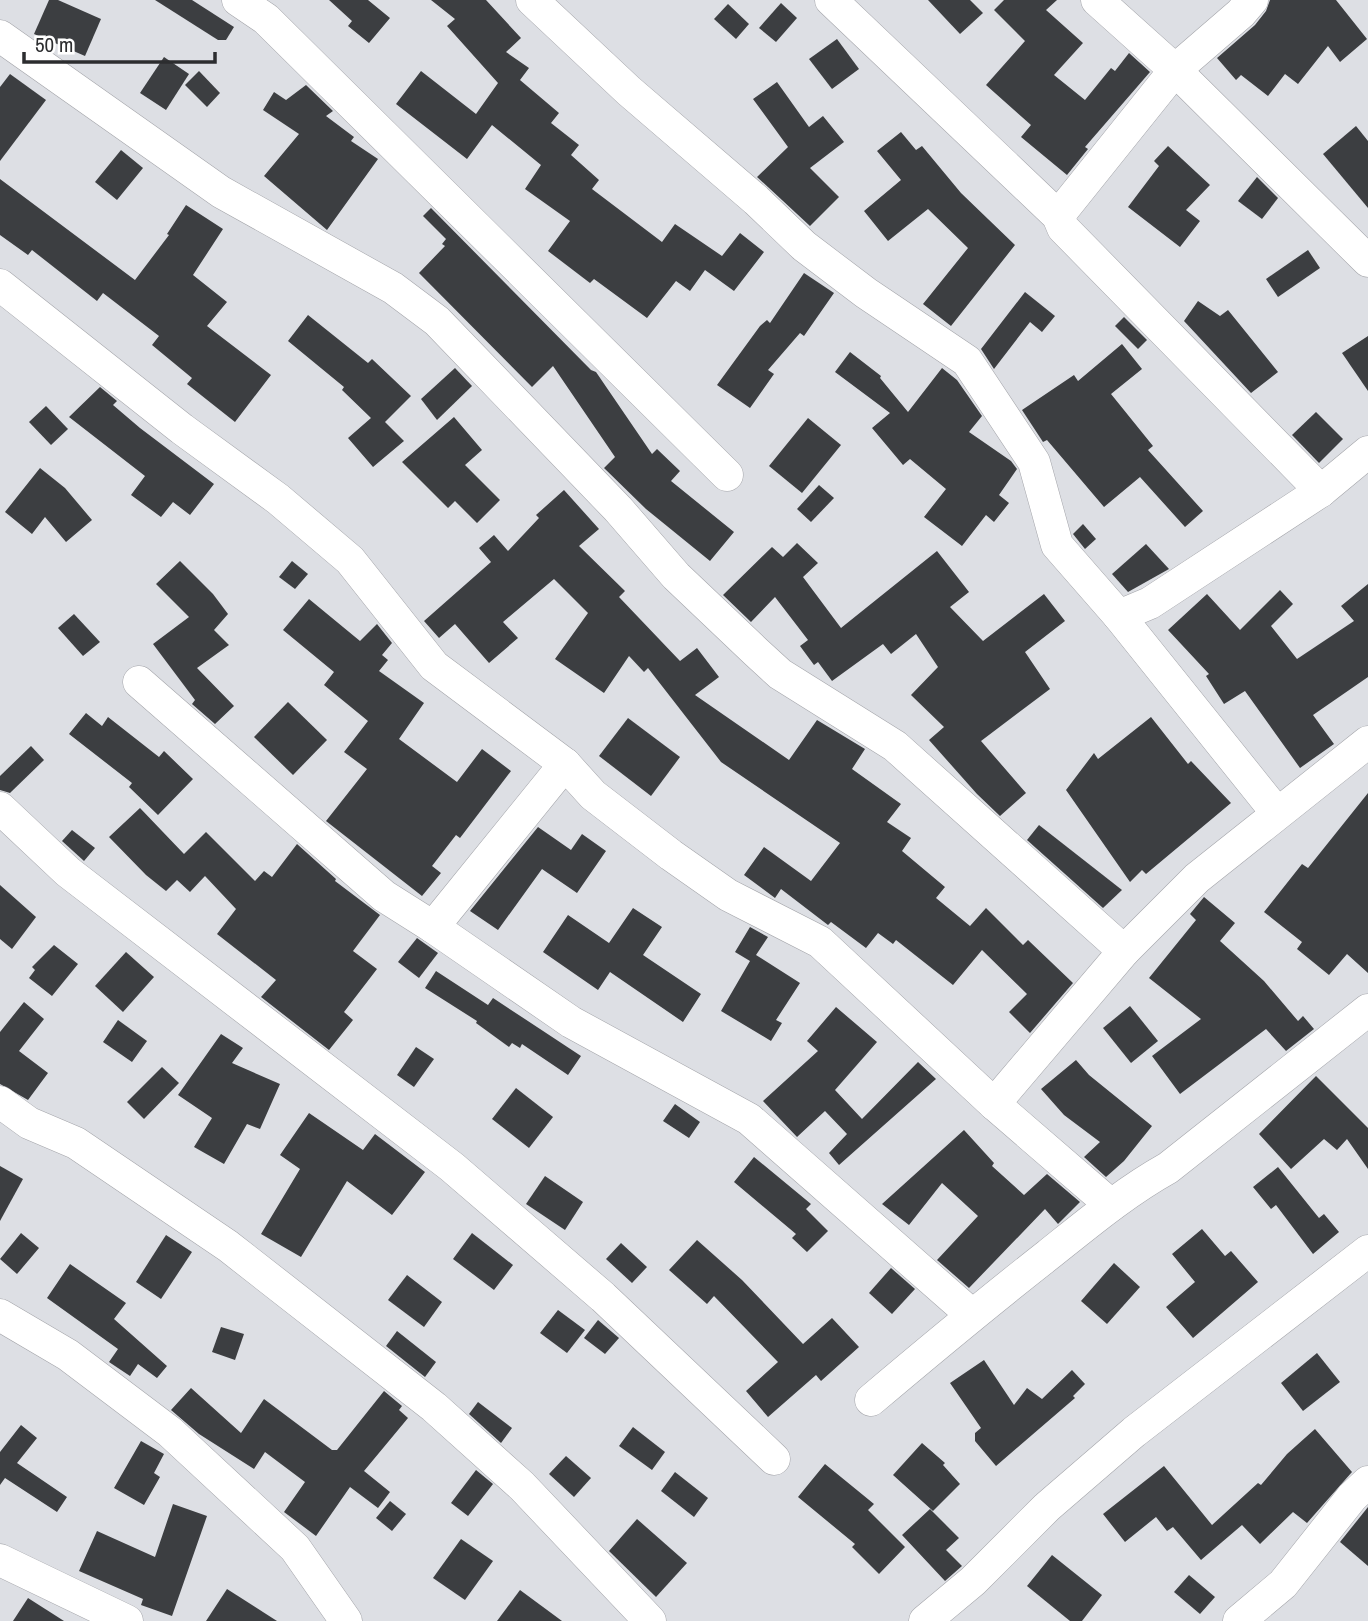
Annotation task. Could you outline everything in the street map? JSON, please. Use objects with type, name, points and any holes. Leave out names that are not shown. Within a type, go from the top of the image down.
[{"type":"street","points":[[238,0],[266,19],[727,475]]},
{"type":"street","points":[[532,0],[629,91],[756,200],[804,246],[866,293],[967,361],[1034,462],[1057,545],[1119,616],[1277,813]]},
{"type":"street","points":[[831,0],[1058,216],[1063,228],[1321,491]]},
{"type":"street","points":[[1097,0],[1175,70],[1368,261]]},
{"type":"street","points":[[1058,216],[1175,70],[1241,13],[1252,0]]},
{"type":"street","points":[[0,36],[221,192],[393,288],[437,321],[618,509],[676,576],[756,652],[780,674],[895,747],[1124,951]]},
{"type":"street","points":[[0,285],[182,429],[278,499],[350,560],[434,666],[565,764],[593,795],[728,895],[820,942],[994,1104],[1111,1205]]},
{"type":"street","points":[[1119,616],[1150,603],[1321,491],[1368,452]]},
{"type":"street","points":[[139,682],[384,896],[570,1021],[749,1118],[972,1315]]},
{"type":"street","points":[[994,1104],[1124,951],[1197,878],[1368,742]]},
{"type":"street","points":[[433,927],[565,764]]},
{"type":"street","points":[[0,808],[68,872],[452,1167],[603,1297],[774,1460]]},
{"type":"street","points":[[871,1400],[972,1315],[1111,1205],[1168,1168],[1368,1010]]},
{"type":"street","points":[[0,1102],[29,1123],[76,1143],[228,1246],[434,1407],[522,1486],[650,1621]]},
{"type":"street","points":[[925,1621],[973,1581],[1047,1507],[1134,1432],[1368,1251]]},
{"type":"street","points":[[0,1315],[68,1355],[170,1432],[295,1548],[346,1621]]},
{"type":"street","points":[[1239,1621],[1283,1584],[1352,1497],[1368,1482]]},
{"type":"street","points":[[0,1560],[127,1621]]},
{"type":"building","points":[[49,0],[58,0],[101,19],[85,56],[34,34]]},
{"type":"building","points":[[155,0],[192,0],[234,27],[226,40],[218,40]]},
{"type":"building","points":[[329,0],[368,0],[390,18],[369,43],[348,26],[352,21]]},
{"type":"building","points":[[431,0],[486,0],[521,38],[506,52],[529,68],[520,80],[559,113],[551,123],[579,145],[571,155],[599,180],[592,189],[662,242],[675,224],[722,256],[740,233],[764,252],[734,291],[705,270],[690,291],[676,281],[647,318],[594,279],[590,283],[548,251],[570,221],[525,189],[541,165],[492,125],[467,159],[396,104],[421,71],[476,114],[498,83],[447,26],[455,19]]},
{"type":"building","points":[[928,0],[970,0],[983,13],[960,34]]},
{"type":"building","points":[[1004,0],[1057,0],[1046,10],[1083,43],[1054,75],[1085,100],[1111,68],[1115,71],[1129,53],[1150,72],[1085,147],[1088,149],[1067,175],[1021,137],[1031,125],[986,85],[1025,41],[994,10]]},
{"type":"building","points":[[1270,0],[1336,0],[1367,39],[1340,62],[1328,46],[1298,84],[1285,74],[1268,96],[1241,75],[1236,80],[1217,58],[1255,25],[1266,11]]},
{"type":"building","points":[[781,3],[797,18],[776,42],[759,28]]},
{"type":"building","points":[[728,4],[749,24],[736,39],[714,19]]},
{"type":"building","points":[[837,39],[859,69],[832,89],[809,59]]},
{"type":"building","points":[[164,57],[189,74],[166,110],[140,93]]},
{"type":"building","points":[[199,71],[220,93],[207,107],[185,85]]},
{"type":"building","points":[[10,74],[46,100],[0,161],[0,87]]},
{"type":"building","points":[[777,82],[809,127],[823,116],[844,142],[810,168],[839,197],[810,226],[757,177],[788,147],[753,99]]},
{"type":"building","points":[[306,85],[333,111],[326,116],[354,137],[351,141],[378,159],[327,230],[264,176],[299,134],[263,110],[274,92],[286,100]]},
{"type":"building","points":[[1356,126],[1368,141],[1368,208],[1323,154]]},
{"type":"building","points":[[901,132],[916,150],[922,146],[961,193],[1015,245],[951,326],[923,304],[968,248],[928,209],[888,241],[864,211],[901,180],[877,151]]},
{"type":"building","points":[[1168,146],[1210,185],[1186,210],[1200,221],[1180,247],[1128,207],[1159,166],[1154,161]]},
{"type":"building","points":[[121,150],[143,168],[117,200],[95,182]]},
{"type":"building","points":[[1257,177],[1278,198],[1262,219],[1238,201]]},
{"type":"building","points":[[0,179],[135,280],[169,235],[167,234],[186,205],[223,229],[193,275],[227,302],[207,326],[271,375],[235,422],[187,384],[192,378],[152,345],[159,336],[103,293],[97,301],[32,250],[28,255],[0,235]]},
{"type":"building","points":[[431,208],[591,370],[596,372],[652,454],[657,449],[680,471],[671,481],[734,532],[710,561],[646,509],[604,468],[615,457],[553,366],[532,387],[419,273],[445,246],[442,244],[446,239],[423,216]]},
{"type":"building","points":[[1308,250],[1320,268],[1278,297],[1266,279]]},
{"type":"building","points":[[804,273],[834,293],[804,336],[800,333],[768,370],[774,374],[750,408],[717,385],[760,326],[767,320],[770,323]]},
{"type":"building","points":[[1025,292],[1055,316],[1042,332],[1030,322],[994,369],[981,349]]},
{"type":"building","points":[[1198,301],[1220,316],[1228,310],[1278,372],[1251,393],[1184,321]]},
{"type":"building","points":[[308,315],[368,363],[372,359],[411,396],[385,422],[404,441],[373,467],[348,438],[371,418],[342,390],[344,387],[288,341]]},
{"type":"building","points":[[1124,317],[1147,340],[1138,349],[1115,326]]},
{"type":"building","points":[[1368,336],[1368,391],[1342,353]]},
{"type":"building","points":[[1122,344],[1142,369],[1111,394],[1153,446],[1148,450],[1203,511],[1185,527],[1140,477],[1104,507],[1047,440],[1043,442],[1022,410],[1074,375],[1078,381]]},
{"type":"building","points":[[850,352],[881,376],[908,412],[942,368],[957,380],[982,416],[969,432],[1011,461],[1017,469],[999,495],[1009,503],[994,522],[986,515],[962,546],[924,517],[946,489],[910,459],[903,465],[872,428],[890,413],[835,372]]},
{"type":"building","points":[[455,368],[472,386],[437,420],[421,399]]},
{"type":"building","points":[[100,387],[117,401],[113,405],[140,428],[214,484],[190,515],[173,502],[161,517],[131,495],[145,476],[69,417]]},
{"type":"building","points":[[46,406],[68,429],[51,445],[29,422]]},
{"type":"building","points":[[1316,412],[1343,439],[1319,463],[1292,435]]},
{"type":"building","points":[[454,417],[482,450],[465,465],[500,500],[477,523],[455,501],[448,508],[402,462]]},
{"type":"building","points":[[808,418],[841,445],[802,493],[769,466]]},
{"type":"building","points":[[40,468],[65,488],[92,520],[66,542],[45,517],[32,534],[5,512]]},
{"type":"building","points":[[819,485],[834,498],[811,522],[797,509]]},
{"type":"building","points":[[564,490],[599,529],[579,546],[625,591],[619,597],[680,661],[697,648],[719,677],[695,695],[789,760],[817,720],[865,749],[852,769],[901,804],[887,822],[911,838],[902,851],[945,887],[936,898],[970,926],[986,908],[1023,945],[1028,940],[1073,983],[1030,1033],[1009,1012],[1027,994],[982,950],[953,985],[896,940],[893,944],[878,933],[866,948],[831,922],[828,925],[781,889],[775,898],[744,875],[764,847],[811,881],[840,843],[721,762],[648,668],[644,672],[629,656],[604,693],[555,659],[588,613],[554,579],[503,622],[518,638],[489,663],[455,624],[439,638],[424,621],[491,562],[479,548],[494,535],[508,551],[539,518],[536,515]]},
{"type":"building","points":[[1083,524],[1096,539],[1085,549],[1073,534]]},
{"type":"building","points":[[797,543],[818,563],[803,577],[841,628],[937,551],[969,592],[950,607],[983,641],[1044,594],[1065,621],[1025,652],[1050,689],[981,741],[1026,793],[1000,816],[929,740],[944,727],[911,695],[938,667],[916,634],[891,654],[883,644],[832,681],[818,662],[814,665],[800,646],[808,640],[775,597],[751,622],[723,595],[772,547],[783,557]]},
{"type":"building","points":[[1146,544],[1169,569],[1128,592],[1112,574]]},
{"type":"building","points":[[180,561],[213,594],[228,614],[214,630],[229,645],[197,668],[234,706],[215,724],[192,704],[195,700],[153,644],[189,617],[156,584]]},
{"type":"building","points":[[292,561],[308,574],[295,589],[279,577]]},
{"type":"building","points":[[1368,584],[1368,677],[1313,715],[1334,744],[1300,768],[1245,691],[1224,704],[1206,676],[1209,674],[1168,630],[1207,594],[1240,630],[1280,590],[1293,604],[1271,626],[1297,659],[1354,621],[1341,606]]},
{"type":"building","points":[[309,599],[360,641],[377,624],[392,643],[382,655],[388,660],[379,671],[424,703],[399,739],[457,782],[482,749],[511,771],[460,838],[456,835],[432,866],[441,873],[422,896],[326,821],[367,769],[344,752],[368,721],[324,685],[334,672],[283,630]]},
{"type":"building","points":[[74,614],[100,642],[83,656],[58,628]]},
{"type":"building","points":[[288,702],[327,740],[293,775],[254,737]]},
{"type":"building","points":[[86,713],[102,726],[108,717],[159,757],[164,751],[193,779],[158,815],[129,787],[132,783],[69,734]]},
{"type":"building","points":[[1151,717],[1188,764],[1191,761],[1231,803],[1146,874],[1142,870],[1130,882],[1066,790],[1094,753],[1098,759]]},
{"type":"building","points":[[628,718],[680,757],[651,796],[599,756]]},
{"type":"building","points":[[31,746],[44,760],[10,793],[0,790],[0,776]]},
{"type":"building","points":[[1368,793],[1368,973],[1347,954],[1329,975],[1297,949],[1302,942],[1264,912],[1302,864],[1308,868]]},
{"type":"building","points":[[140,808],[184,854],[206,832],[255,881],[264,871],[272,877],[297,844],[336,879],[335,881],[380,915],[353,951],[377,969],[344,1012],[353,1020],[329,1050],[261,997],[276,980],[217,934],[236,909],[205,876],[190,892],[177,880],[166,891],[146,875],[109,837]]},
{"type":"building","points":[[1039,825],[1122,890],[1103,908],[1027,840]]},
{"type":"building","points":[[538,827],[571,850],[582,834],[606,851],[577,893],[542,869],[498,930],[470,911]]},
{"type":"building","points":[[72,830],[95,848],[84,861],[62,841]]},
{"type":"building","points":[[0,885],[36,917],[12,949],[0,939]]},
{"type":"building","points":[[1204,897],[1235,923],[1220,941],[1264,981],[1298,1021],[1303,1016],[1314,1029],[1286,1051],[1266,1029],[1180,1094],[1152,1056],[1201,1019],[1149,978],[1196,920],[1190,914]]},
{"type":"building","points":[[633,908],[662,927],[643,955],[701,994],[683,1022],[610,972],[598,990],[543,952],[568,915],[609,943]]},
{"type":"building","points":[[750,927],[768,937],[756,955],[800,983],[776,1020],[782,1023],[771,1041],[721,1011],[750,961],[735,952]]},
{"type":"building","points":[[417,938],[438,953],[419,978],[398,962]]},
{"type":"building","points":[[54,945],[78,964],[52,996],[29,978],[35,970],[32,967]]},
{"type":"building","points":[[126,952],[154,977],[123,1012],[95,986]]},
{"type":"building","points":[[436,971],[488,1005],[493,998],[581,1056],[568,1075],[522,1044],[520,1048],[512,1043],[509,1047],[476,1023],[477,1021],[425,988]]},
{"type":"building","points":[[24,1002],[44,1019],[19,1051],[48,1073],[28,1100],[0,1084],[0,1032]]},
{"type":"building","points":[[1130,1006],[1158,1041],[1131,1063],[1103,1028]]},
{"type":"building","points":[[836,1007],[877,1042],[835,1090],[862,1119],[918,1062],[936,1079],[839,1165],[829,1153],[847,1134],[825,1111],[797,1137],[763,1101],[818,1051],[807,1041]]},
{"type":"building","points":[[118,1020],[147,1041],[132,1062],[103,1042]]},
{"type":"building","points":[[221,1034],[243,1048],[232,1063],[280,1084],[260,1129],[247,1124],[224,1164],[194,1147],[212,1118],[178,1095]]},
{"type":"building","points":[[416,1047],[434,1059],[414,1087],[397,1075]]},
{"type":"building","points":[[1076,1060],[1089,1075],[1152,1126],[1124,1161],[1106,1177],[1084,1157],[1100,1142],[1064,1115],[1041,1089]]},
{"type":"building","points":[[162,1067],[179,1083],[144,1119],[127,1102]]},
{"type":"building","points":[[1316,1076],[1368,1128],[1368,1169],[1347,1139],[1337,1150],[1324,1139],[1291,1169],[1259,1134]]},
{"type":"building","points":[[516,1088],[553,1117],[529,1148],[492,1119]]},
{"type":"building","points":[[675,1104],[700,1122],[689,1138],[663,1121]]},
{"type":"building","points":[[309,1113],[363,1150],[375,1134],[425,1172],[392,1215],[347,1181],[301,1257],[261,1234],[300,1169],[280,1155]]},
{"type":"building","points":[[964,1130],[994,1163],[992,1166],[1024,1195],[1047,1174],[1080,1202],[1058,1224],[1045,1209],[969,1288],[937,1260],[978,1216],[942,1183],[909,1225],[882,1204]]},
{"type":"building","points":[[754,1157],[811,1204],[806,1209],[828,1231],[807,1252],[792,1238],[796,1234],[734,1182]]},
{"type":"building","points":[[0,1166],[23,1179],[0,1221]]},
{"type":"building","points":[[1278,1167],[1319,1218],[1324,1214],[1339,1232],[1313,1254],[1276,1205],[1271,1209],[1253,1187]]},
{"type":"building","points":[[545,1176],[583,1202],[565,1230],[526,1204]]},
{"type":"building","points":[[1202,1229],[1225,1256],[1231,1251],[1258,1282],[1193,1338],[1166,1307],[1195,1282],[1172,1254]]},
{"type":"building","points":[[21,1233],[39,1248],[17,1274],[0,1259]]},
{"type":"building","points":[[472,1233],[513,1265],[494,1290],[453,1259]]},
{"type":"building","points":[[166,1235],[192,1252],[161,1299],[136,1282]]},
{"type":"building","points":[[697,1240],[742,1280],[803,1344],[832,1318],[859,1347],[821,1381],[816,1375],[768,1417],[746,1391],[778,1362],[714,1296],[707,1304],[669,1270]]},
{"type":"building","points":[[621,1243],[647,1267],[632,1283],[606,1259]]},
{"type":"building","points":[[1114,1263],[1140,1287],[1107,1324],[1081,1301]]},
{"type":"building","points":[[70,1264],[126,1303],[114,1319],[167,1366],[157,1378],[138,1364],[130,1376],[109,1362],[118,1349],[47,1298]]},
{"type":"building","points":[[891,1268],[915,1289],[892,1314],[869,1293]]},
{"type":"building","points":[[407,1275],[442,1302],[424,1327],[388,1300]]},
{"type":"building","points":[[558,1310],[585,1330],[567,1353],[540,1333]]},
{"type":"building","points":[[598,1320],[619,1338],[605,1354],[584,1338]]},
{"type":"building","points":[[221,1327],[244,1334],[235,1360],[212,1352]]},
{"type":"building","points":[[397,1331],[436,1362],[425,1377],[386,1346]]},
{"type":"building","points":[[1317,1353],[1340,1382],[1303,1411],[1281,1383]]},
{"type":"building","points":[[984,1360],[1014,1405],[1027,1388],[1042,1399],[1072,1370],[1085,1384],[1073,1396],[1075,1398],[996,1466],[975,1441],[975,1433],[981,1428],[950,1383]]},
{"type":"building","points":[[191,1388],[241,1433],[264,1399],[332,1450],[337,1450],[384,1391],[402,1406],[399,1410],[408,1418],[364,1471],[390,1492],[378,1508],[350,1487],[316,1536],[284,1512],[305,1482],[265,1452],[254,1469],[199,1434],[171,1410]]},
{"type":"building","points":[[478,1402],[512,1428],[501,1443],[469,1414]]},
{"type":"building","points":[[21,1425],[37,1438],[17,1463],[67,1497],[57,1512],[5,1478],[0,1485],[0,1452]]},
{"type":"building","points":[[633,1427],[665,1452],[652,1470],[619,1446]]},
{"type":"building","points":[[1315,1429],[1352,1472],[1307,1523],[1293,1512],[1260,1544],[1242,1525],[1201,1560],[1173,1527],[1167,1531],[1156,1517],[1125,1542],[1103,1514],[1164,1466],[1212,1525],[1258,1483],[1261,1485],[1287,1454]]},
{"type":"building","points":[[141,1441],[164,1454],[154,1473],[160,1477],[144,1505],[114,1488]]},
{"type":"building","points":[[922,1443],[945,1463],[943,1465],[960,1484],[933,1511],[893,1475]]},
{"type":"building","points":[[566,1456],[591,1478],[574,1497],[549,1474]]},
{"type":"building","points":[[825,1464],[874,1504],[868,1510],[905,1547],[879,1574],[852,1547],[855,1544],[798,1497]]},
{"type":"building","points":[[476,1470],[493,1484],[468,1516],[451,1503]]},
{"type":"building","points":[[675,1472],[708,1498],[694,1517],[661,1491]]},
{"type":"building","points":[[390,1501],[406,1514],[392,1531],[376,1518]]},
{"type":"building","points":[[173,1504],[207,1516],[172,1616],[141,1605],[143,1599],[79,1571],[97,1531],[155,1557]]},
{"type":"building","points":[[1368,1507],[1368,1566],[1340,1542]]},
{"type":"building","points":[[930,1509],[959,1538],[946,1550],[962,1566],[945,1581],[902,1535]]},
{"type":"building","points":[[637,1519],[687,1563],[656,1597],[609,1551]]},
{"type":"building","points":[[461,1539],[493,1561],[465,1600],[433,1578]]},
{"type":"building","points":[[1052,1555],[1102,1595],[1082,1621],[1070,1621],[1027,1586]]},
{"type":"building","points":[[1189,1575],[1215,1597],[1200,1614],[1174,1592]]},
{"type":"building","points":[[227,1589],[277,1621],[206,1621]]},
{"type":"building","points":[[520,1590],[562,1621],[497,1621]]},
{"type":"building","points":[[28,1598],[64,1621],[13,1621]]}]
